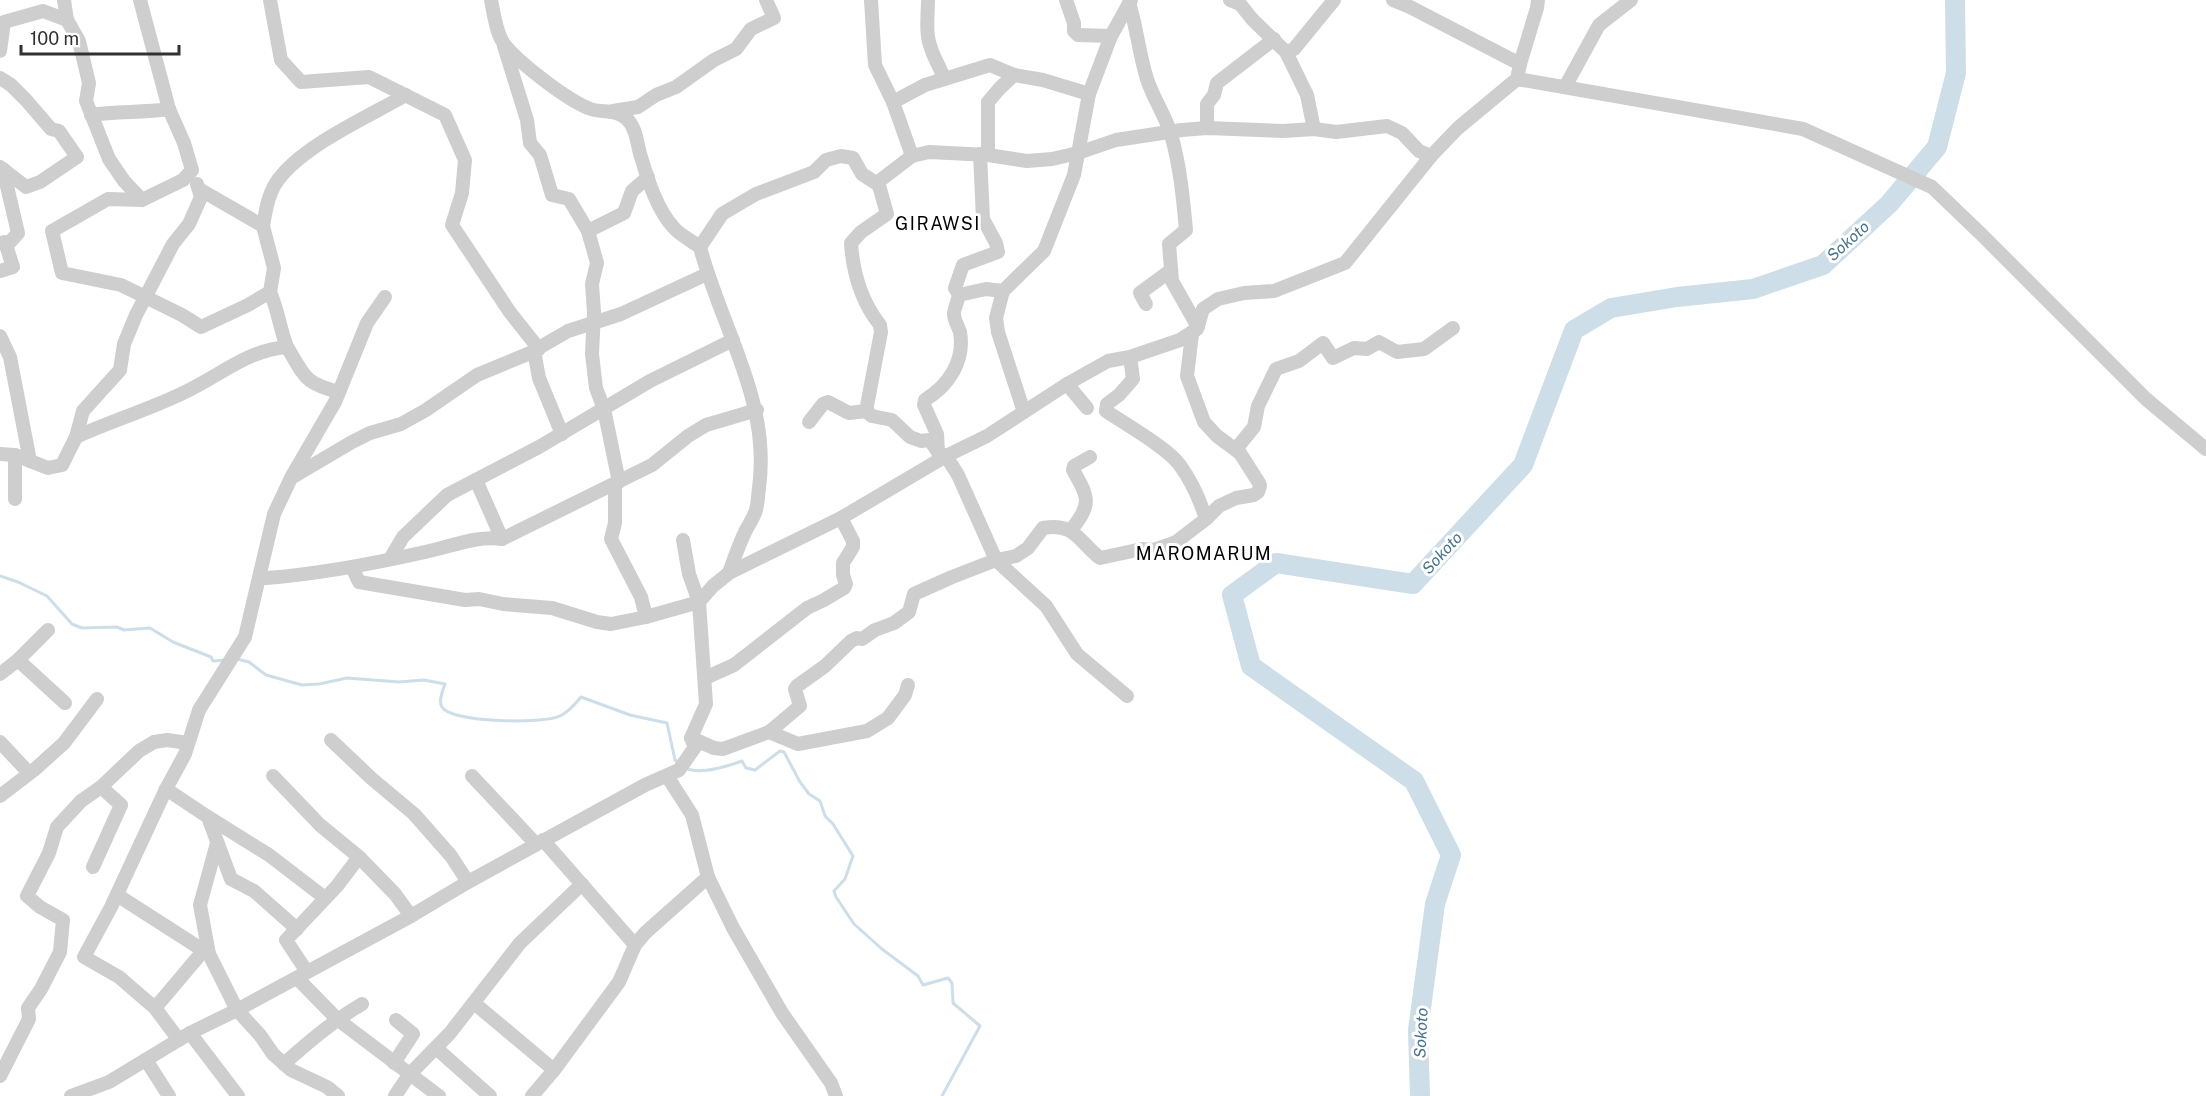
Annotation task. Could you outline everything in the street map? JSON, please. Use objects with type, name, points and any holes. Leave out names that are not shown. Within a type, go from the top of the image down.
[{"type":"street","points":[[64,0],[67,20],[79,41],[85,62],[89,83],[86,101],[109,159],[124,181],[142,200]]},
{"type":"street","points":[[0,454],[15,455],[48,468],[62,465],[76,437],[83,411],[120,370],[124,344],[136,315],[173,244],[189,224],[201,197],[184,143],[169,109],[140,0]]},
{"type":"street","points":[[270,0],[281,60],[301,82],[369,76],[445,115],[465,160],[462,193],[452,225],[536,350],[539,378],[562,434]]},
{"type":"street","points":[[491,0],[527,120],[530,143],[540,155],[552,195],[569,199],[588,231],[597,263],[592,284],[592,354],[596,388],[604,409],[617,483],[615,523],[611,539],[641,597],[646,616]]},
{"type":"street","points":[[503,42],[525,65],[572,101],[591,110],[613,111],[638,107],[656,95],[676,87],[714,60],[736,49],[751,29],[774,18],[766,0]]},
{"type":"street","points":[[871,0],[876,65],[893,102],[912,156]]},
{"type":"street","points":[[928,0],[928,35],[931,49],[938,60],[944,79]]},
{"type":"street","points":[[1066,0],[1074,22],[1074,31],[1078,35],[1111,36]]},
{"type":"street","points":[[1230,0],[1240,4],[1286,52],[1307,95],[1314,129]]},
{"type":"street","points":[[1286,52],[1294,49],[1334,0]]},
{"type":"street","points":[[1394,0],[1410,6],[1520,64]]},
{"type":"street","points":[[691,738],[714,748],[723,749],[769,732],[800,706],[795,689],[797,686],[825,666],[851,641],[857,638],[862,639],[875,630],[894,623],[909,612],[914,594],[996,560],[1016,556],[1028,548],[1043,528],[1061,527],[1071,530],[1100,558],[1142,549],[1153,550],[1176,542],[1219,506],[1258,492],[1260,486],[1236,449],[1217,436],[1204,422],[1187,376],[1195,330],[1203,309],[1218,299],[1244,293],[1274,291],[1345,263],[1431,156],[1458,128],[1517,79],[1538,0]]},
{"type":"street","points":[[1565,87],[1599,25],[1631,0]]},
{"type":"street","points":[[1024,412],[998,332],[996,318],[1003,291],[1044,251],[1074,176],[1089,94],[1111,36],[1130,1]]},
{"type":"street","points":[[1130,1],[1148,81],[1170,132],[1178,163],[1186,230],[1168,244],[1170,271],[1172,281],[1195,330]]},
{"type":"street","points":[[0,51],[2,18],[44,11],[67,20]]},
{"type":"street","points":[[1207,128],[1207,104],[1214,95],[1217,83],[1274,39]]},
{"type":"street","points":[[893,102],[925,85],[990,65],[1014,75],[1044,80],[1089,94]]},
{"type":"street","points":[[942,454],[937,434],[924,405],[925,400],[949,377],[960,358],[960,332],[954,315],[959,295],[955,288],[963,265],[998,252],[996,243],[983,219],[988,102],[1014,75]]},
{"type":"street","points":[[0,78],[26,100],[51,129],[60,131],[77,157],[40,182],[26,187],[2,168]]},
{"type":"street","points":[[1517,79],[1803,129],[1932,187],[2146,399],[2206,449]]},
{"type":"street","points":[[339,392],[320,387],[304,376],[287,347],[277,308],[270,292],[274,268],[264,226],[267,202],[281,175],[317,145],[406,95]]},
{"type":"street","points":[[92,115],[117,111],[140,112],[169,109]]},
{"type":"street","points":[[613,111],[627,119],[635,134],[648,177],[661,209],[674,229],[700,247],[707,273],[757,410],[762,465],[756,512],[745,531],[729,573]]},
{"type":"street","points":[[866,411],[881,332],[880,325],[858,287],[851,243],[861,232],[887,214],[878,182],[912,156],[929,152],[984,155],[1027,161],[1052,159],[1078,153],[1116,140],[1207,128],[1283,131],[1314,129],[1336,132],[1387,126],[1402,133],[1419,151],[1431,156]]},
{"type":"street","points":[[700,247],[722,214],[756,194],[814,172],[826,160],[841,156],[853,158],[862,174],[879,185]]},
{"type":"street","points":[[0,271],[13,267],[2,242],[10,242],[18,233],[2,168]]},
{"type":"street","points":[[192,170],[183,180],[142,200],[108,199],[52,231],[62,273],[121,285],[147,296],[201,327],[270,292]]},
{"type":"street","points":[[588,231],[624,213],[632,191],[648,177]]},
{"type":"street","points":[[198,189],[264,226]]},
{"type":"street","points":[[1146,304],[1140,293],[1170,271]]},
{"type":"street","points":[[291,478],[370,433],[401,424],[477,375],[536,350],[568,331],[621,314],[707,273]]},
{"type":"street","points":[[959,295],[986,289],[1003,291]]},
{"type":"street","points":[[238,1096],[185,1036],[154,1008],[119,977],[84,957],[117,895],[166,789],[185,754],[199,710],[245,638],[274,514],[291,478],[339,392],[367,323],[385,297]]},
{"type":"street","points":[[268,349],[280,324]]},
{"type":"street","points":[[1236,449],[1254,428],[1258,406],[1276,369],[1299,360],[1323,343],[1333,358],[1354,348],[1367,349],[1380,342],[1397,352],[1424,349],[1453,328]]},
{"type":"street","points":[[352,567],[359,582],[465,600],[479,599],[503,604],[552,608],[611,624],[699,602],[729,573],[841,518],[942,454],[987,436],[1067,384],[1108,361],[1130,357],[1180,340],[1195,330]]},
{"type":"street","points":[[0,336],[10,357],[30,461]]},
{"type":"street","points":[[390,559],[403,537],[447,495],[562,434],[650,381],[733,340]]},
{"type":"street","points":[[76,437],[184,393],[225,371],[243,358],[268,349],[287,347]]},
{"type":"street","points":[[1130,357],[1133,379],[1119,395],[1107,404],[1106,411],[1179,464],[1200,499],[1206,519]]},
{"type":"street","points":[[1067,384],[1087,408]]},
{"type":"street","points":[[809,422],[823,404],[828,402],[849,413],[866,411],[872,416],[892,420],[910,437],[921,441],[930,440],[958,475],[996,560],[1046,606],[1077,654],[1127,696]]},
{"type":"street","points":[[260,577],[313,574],[488,537],[502,539],[652,465],[688,436],[706,425],[757,410]]},
{"type":"street","points":[[15,455],[15,499]]},
{"type":"street","points":[[1071,530],[1085,513],[1086,498],[1084,488],[1073,470],[1074,466],[1090,457]]},
{"type":"street","points":[[476,480],[502,539]]},
{"type":"street","points":[[705,678],[734,665],[807,608],[844,588],[846,584],[843,563],[853,547],[853,541],[841,518]]},
{"type":"street","points":[[71,1096],[109,1082],[185,1036],[411,916],[540,842],[678,769],[694,747],[691,738],[706,704],[699,602],[689,574],[683,540]]},
{"type":"street","points":[[0,674],[18,660],[48,630]]},
{"type":"street","points":[[18,660],[65,703]]},
{"type":"street","points":[[769,732],[798,744],[867,731],[888,718],[905,695],[908,685]]},
{"type":"street","points":[[0,796],[64,743],[98,699]]},
{"type":"street","points":[[0,1076],[29,1020],[28,1008],[41,989],[60,952],[63,920],[40,907],[27,896],[49,853],[57,826],[81,801],[101,787],[139,751],[154,742],[167,740],[188,743]]},
{"type":"street","points":[[331,740],[414,814],[451,856],[468,882]]},
{"type":"street","points":[[0,742],[29,773]]},
{"type":"street","points":[[678,769],[708,877],[760,978],[831,1083],[836,1096]]},
{"type":"street","points":[[273,776],[320,825],[359,857],[395,894],[411,916]]},
{"type":"street","points":[[472,776],[582,884],[635,945]]},
{"type":"street","points":[[93,867],[121,805],[101,787]]},
{"type":"street","points":[[166,789],[269,855],[325,898]]},
{"type":"street","points":[[208,817],[231,879],[254,891],[297,929]]},
{"type":"street","points":[[217,843],[200,905],[207,952],[237,1010],[260,1035],[273,1054],[291,1070],[327,1087],[338,1096]]},
{"type":"street","points":[[359,857],[337,886],[286,940],[302,975],[337,1019],[439,1096]]},
{"type":"street","points":[[532,1096],[619,982],[635,945],[645,933],[708,877]]},
{"type":"street","points":[[396,1096],[410,1075],[474,1003],[520,943],[582,884]]},
{"type":"street","points":[[117,895],[207,952]]},
{"type":"street","points":[[154,1008],[207,952]]},
{"type":"street","points":[[474,1003],[554,1070]]},
{"type":"street","points":[[284,1064],[314,1036],[362,1004]]},
{"type":"street","points":[[394,1063],[413,1034],[396,1020]]},
{"type":"street","points":[[436,1048],[490,1096]]},
{"type":"street","points":[[147,1060],[169,1096]]},
{"type":"waterway","name":"Sokoto","points":[[1420,1096],[1418,1030],[1435,904],[1451,855],[1414,781],[1251,666],[1232,595],[1276,563],[1413,584],[1523,465],[1574,330],[1611,308],[1677,297],[1753,289],[1823,265],[1889,204],[1937,147],[1956,73],[1955,0]]},
{"type":"waterway","points":[[0,576],[47,596],[72,624],[82,628],[117,627],[124,630],[150,628],[173,642],[211,657],[213,661],[225,660]]},
{"type":"waterway","points":[[237,659],[249,662],[266,675],[302,685],[347,678],[399,682],[424,680],[445,684],[441,699],[442,707],[449,712],[479,719],[518,721],[550,719],[572,708],[581,697],[630,715],[667,723],[675,760],[679,763]]},
{"type":"waterway","points":[[684,767],[697,771],[742,761],[746,768],[755,770],[780,751],[784,752],[800,782],[809,794],[820,801],[825,816],[833,824],[853,856],[845,879],[834,891],[854,924],[918,976],[923,985],[948,978],[952,983],[953,1003],[980,1026],[942,1096]]},
{"type":"district","name":"GIRAWSI","points":[[938,223]]},
{"type":"district","name":"MAROMARUM","points":[[1204,553]]}]
